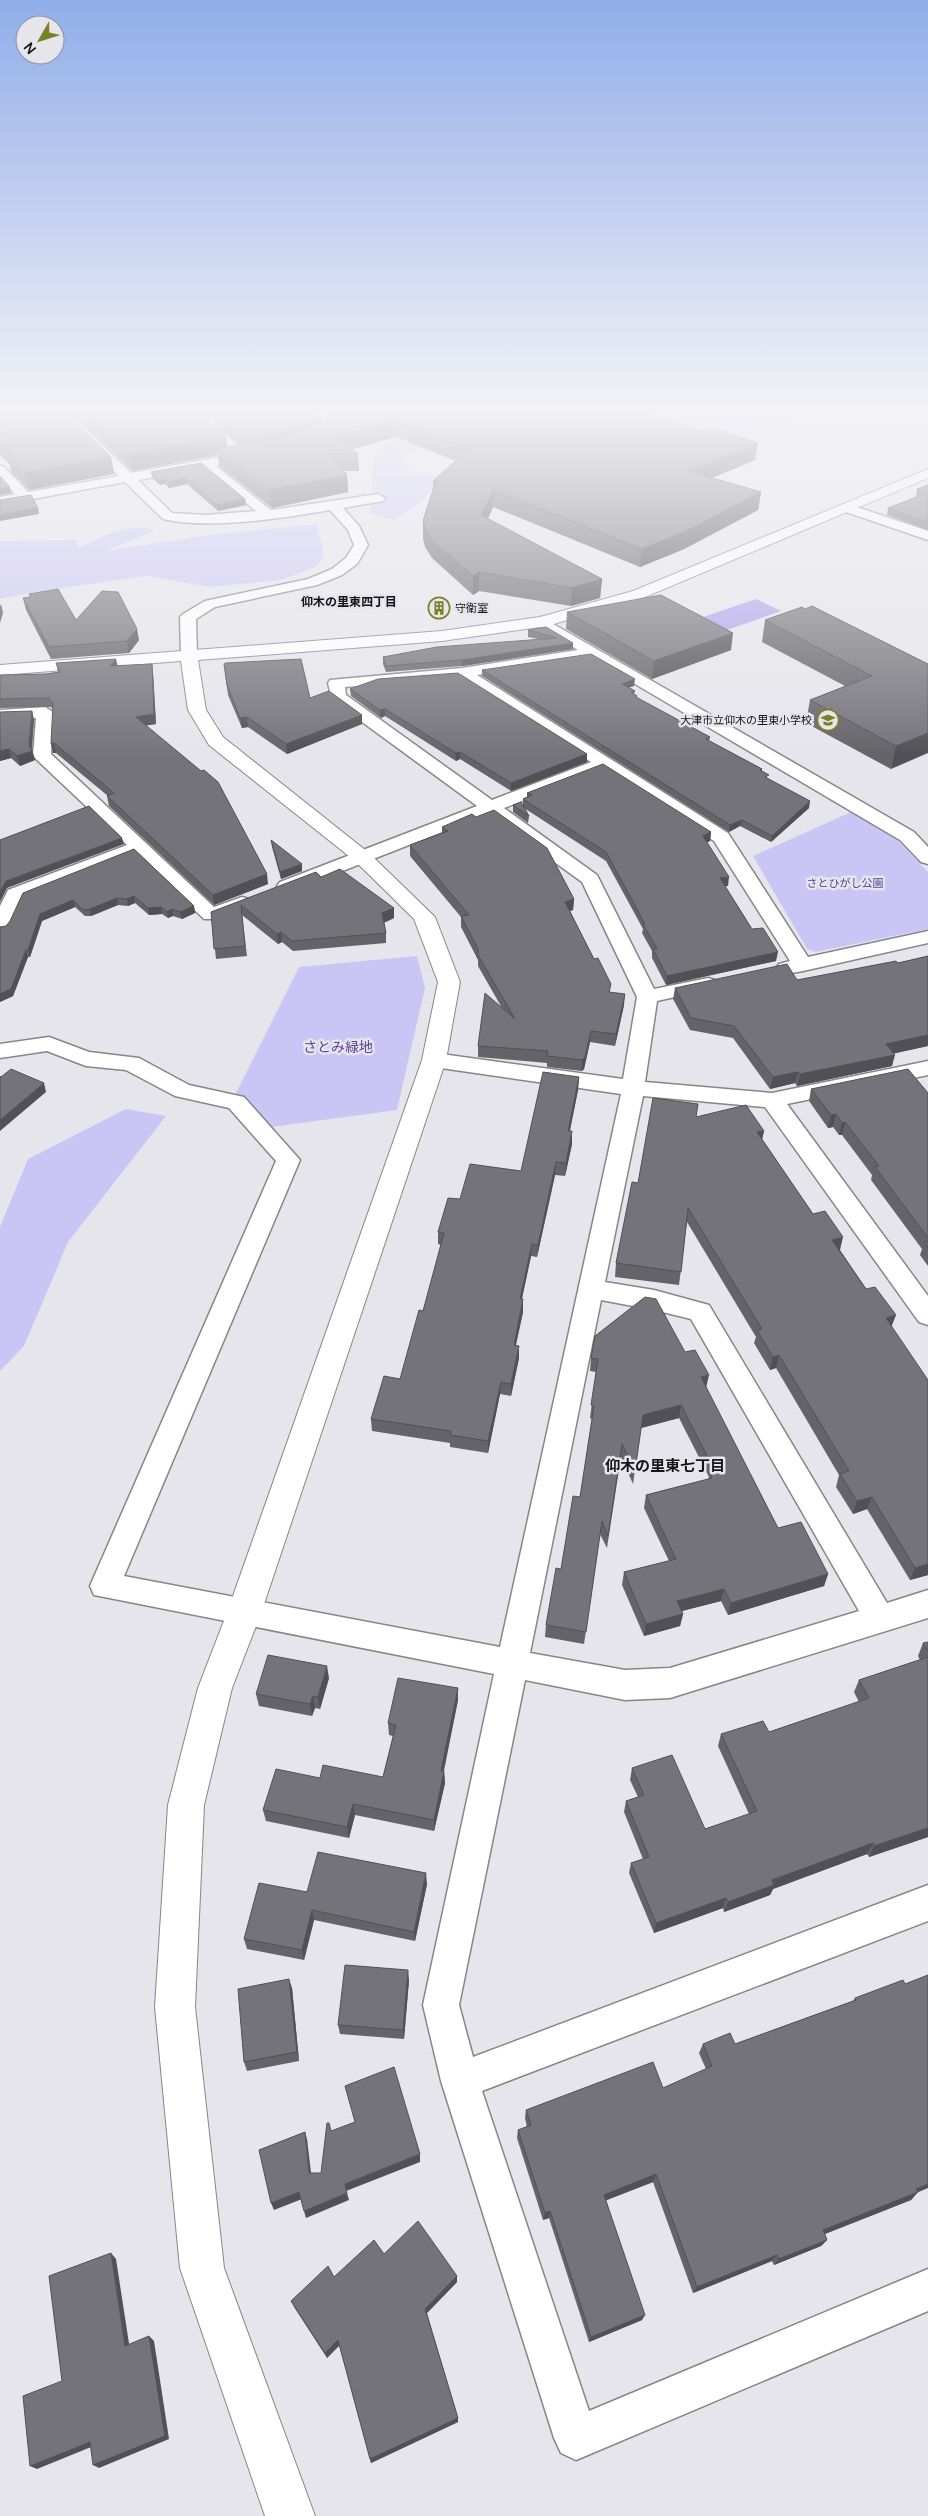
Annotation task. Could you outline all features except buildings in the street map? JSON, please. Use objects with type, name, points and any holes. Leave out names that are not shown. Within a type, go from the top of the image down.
[{"type":"street","points":[[290,2516],[202,2268],[175,2006],[186,1805],[215,1688],[244,1613],[434,1060],[449,982],[424,917],[362,857],[216,741],[197,710],[189,656],[188,617],[210,604],[312,582],[337,572],[352,561],[361,545],[354,529],[348,522]]},
{"type":"street","points":[[0,670],[442,636],[541,622],[639,594],[813,522]]},
{"type":"street","points":[[891,522],[926,534]]},
{"type":"street","points":[[541,622],[907,836],[928,858]]},
{"type":"street","points":[[592,653],[462,673],[336,683],[338,697],[590,879],[647,997],[633,1088],[441,2006],[460,2081],[576,2438],[928,2290]]},
{"type":"street","points":[[462,673],[721,837],[803,965]]},
{"type":"street","points":[[0,714],[45,712],[42,755],[211,915],[256,898]]},
{"type":"street","points":[[273,891],[604,763]]},
{"type":"street","points":[[907,836],[928,829]]},
{"type":"street","points":[[0,927],[15,894],[140,847]]},
{"type":"street","points":[[764,973],[928,937]]},
{"type":"street","points":[[647,997],[725,981]]},
{"type":"street","points":[[0,1051],[49,1044],[86,1059],[131,1062],[183,1091],[236,1102],[288,1160],[105,1586],[625,1685],[670,1683],[928,1604]]},
{"type":"street","points":[[434,1060],[633,1088],[772,1100],[928,1068]]},
{"type":"street","points":[[772,1100],[928,1315]]},
{"type":"street","points":[[590,1289],[654,1300],[700,1312],[880,1619]]},
{"type":"street","points":[[460,2081],[928,1903]]},
{"type":"green space","points":[[317,524],[324,556],[315,567],[281,580],[210,587],[147,576],[47,590],[0,599],[0,541],[76,540],[79,548],[126,528],[136,527],[154,531],[105,551],[210,535]]},
{"type":"green space","name":"さとひがし公園","points":[[851,812],[897,840],[928,872],[928,929],[815,952],[807,949],[753,856]]},
{"type":"green space","name":"さとみ緑地","points":[[417,956],[425,988],[397,1110],[271,1127],[235,1095],[299,967]]},
{"type":"green space","points":[[126,1109],[166,1116],[68,1242],[24,1346],[0,1371],[0,1227],[28,1159]]},
{"type":"shaded area","points":[[756,599],[781,611],[727,630],[703,617]]},
{"type":"place","name":"守衛室","points":[[439,608]]},
{"type":"place","name":"大津市立仰木の里東小学校","points":[[828,720]]},
{"type":"district","name":"仰木の里東四丁目","points":[[349,602]]},
{"type":"district","name":"仰木の里東七丁目","points":[[665,1466]]}]
